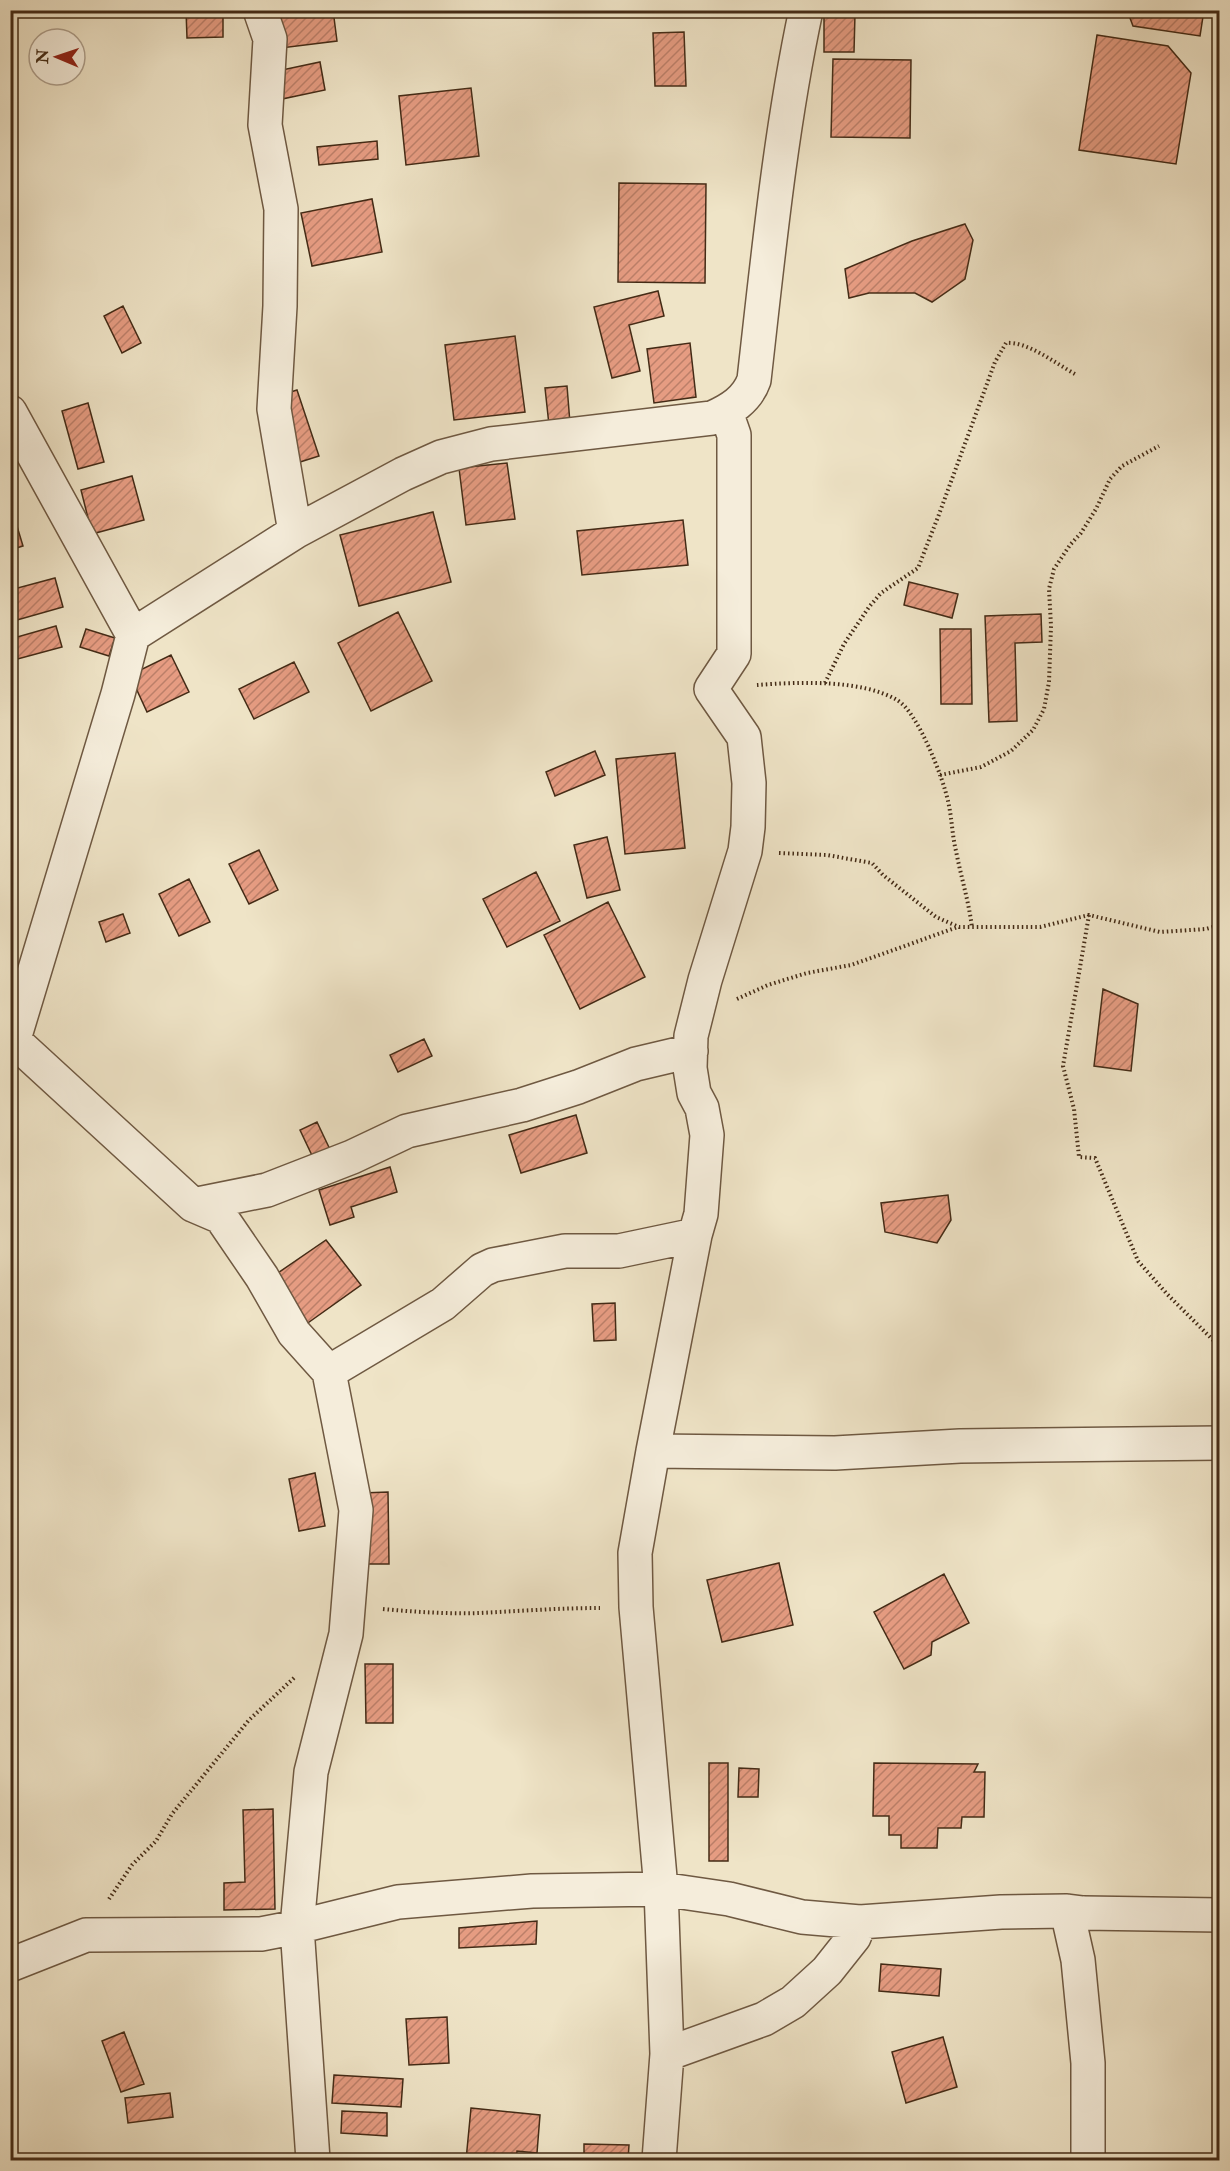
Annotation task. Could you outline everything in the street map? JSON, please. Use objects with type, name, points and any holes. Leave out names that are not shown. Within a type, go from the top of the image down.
[{"type":"street","points":[[260,10],[270,39],[265,125],[281,209],[280,306],[274,408],[295,532]]},
{"type":"street","points":[[133,635],[295,532],[403,474],[441,457],[491,444],[711,418],[726,412],[742,400],[750,391],[754,380],[773,219],[797,52],[806,10]]},
{"type":"street","points":[[10,412],[133,635],[118,694],[12,1038],[193,1205],[221,1217],[262,1276],[294,1333],[329,1372],[356,1510],[346,1634],[311,1772],[297,1927],[313,2160]]},
{"type":"street","points":[[658,2160],[667,2054],[661,1889],[636,1607],[635,1553],[695,1235],[701,1214],[707,1135],[702,1108],[694,1093],[690,1068],[691,1036],[705,980],[746,851],[748,783],[744,737],[711,689],[734,654],[734,435],[726,412]]},
{"type":"street","points":[[193,1205],[267,1191],[352,1157],[407,1131],[522,1105],[578,1087],[636,1064],[691,1051]]},
{"type":"street","points":[[329,1372],[443,1304],[482,1270],[493,1265],[565,1251],[620,1251],[695,1235]]},
{"type":"street","points":[[653,1451],[835,1453],[981,1445],[1220,1443]]},
{"type":"street","points":[[10,1965],[86,1935],[261,1934],[398,1902],[532,1891],[661,1889],[729,1899],[802,1917],[860,1922],[1001,1912],[1067,1911],[1220,1915]]},
{"type":"street","points":[[1067,1911],[1078,1960],[1088,2063],[1088,2160]]},
{"type":"street","points":[[667,2054],[764,2019],[793,2002],[827,1971],[854,1937],[860,1922]]},
{"type":"path","points":[[825,683],[844,644],[869,607],[881,593],[918,568],[995,362],[1006,343],[1016,342],[1031,348],[1075,374]]},
{"type":"path","points":[[939,775],[981,767],[1011,751],[1033,730],[1044,708],[1048,682],[1051,626],[1049,589],[1054,568],[1070,545],[1082,533],[1110,479],[1122,466],[1159,446]]},
{"type":"path","points":[[711,689],[771,684],[825,683],[860,686],[899,700],[917,723],[934,758],[948,800],[955,850],[972,928]]},
{"type":"path","points":[[746,851],[827,855],[872,863],[882,875],[936,917],[959,927],[1040,927],[1089,915],[1160,932],[1206,929],[1220,925]]},
{"type":"path","points":[[1089,915],[1064,1066],[1074,1109],[1078,1156],[1095,1158],[1138,1261],[1167,1294],[1214,1341],[1220,1343]]},
{"type":"path","points":[[696,1017],[768,985],[807,973],[851,965],[959,927]]},
{"type":"path","points":[[350,1606],[431,1613],[636,1607]]},
{"type":"path","points":[[86,1935],[132,1865],[156,1840],[172,1814],[249,1720],[302,1672]]},
{"type":"building","points":[[186,10],[223,10],[223,37],[187,38]]},
{"type":"building","points":[[276,10],[333,10],[337,41],[281,48]]},
{"type":"building","points":[[1127,10],[1204,10],[1200,36],[1133,26]]},
{"type":"building","points":[[824,14],[855,14],[854,52],[824,52]]},
{"type":"building","points":[[684,32],[686,86],[655,86],[653,33]]},
{"type":"building","points":[[1097,35],[1168,46],[1191,73],[1176,164],[1079,150]]},
{"type":"building","points":[[833,59],[911,60],[910,138],[831,137]]},
{"type":"building","points":[[320,62],[325,90],[282,99],[277,71]]},
{"type":"building","points":[[471,88],[479,156],[406,165],[399,96]]},
{"type":"building","points":[[377,141],[378,159],[319,165],[317,147]]},
{"type":"building","points":[[619,183],[706,184],[705,283],[618,282]]},
{"type":"building","points":[[372,199],[382,252],[312,266],[301,213]]},
{"type":"building","points":[[965,224],[973,240],[965,279],[932,302],[915,293],[869,293],[849,298],[845,269],[912,241]]},
{"type":"building","points":[[658,291],[664,316],[629,325],[640,371],[612,378],[594,307]]},
{"type":"building","points":[[123,306],[141,343],[122,353],[104,316]]},
{"type":"building","points":[[515,336],[525,412],[454,420],[445,345]]},
{"type":"building","points":[[690,343],[696,397],[654,403],[647,349]]},
{"type":"building","points":[[567,386],[570,423],[549,425],[545,388]]},
{"type":"building","points":[[297,390],[319,456],[300,462],[278,396]]},
{"type":"building","points":[[88,403],[104,462],[78,469],[62,411]]},
{"type":"building","points":[[507,463],[515,519],[466,525],[459,468]]},
{"type":"building","points":[[132,476],[144,520],[92,534],[81,490]]},
{"type":"building","points":[[10,503],[23,546],[10,550]]},
{"type":"building","points":[[433,512],[451,582],[359,606],[340,535]]},
{"type":"building","points":[[683,520],[688,565],[582,575],[577,531]]},
{"type":"building","points":[[55,578],[63,607],[10,622],[10,590]]},
{"type":"building","points":[[909,582],[958,594],[952,618],[904,605]]},
{"type":"building","points":[[398,612],[432,681],[371,711],[338,643]]},
{"type":"building","points":[[1041,614],[1042,642],[1015,643],[1017,721],[989,722],[985,616]]},
{"type":"building","points":[[56,626],[62,647],[10,661],[10,639]]},
{"type":"building","points":[[86,629],[115,638],[109,656],[80,647]]},
{"type":"building","points":[[940,629],[971,629],[972,704],[941,704]]},
{"type":"building","points":[[171,655],[189,692],[147,712],[130,675]]},
{"type":"building","points":[[294,662],[309,692],[254,719],[239,689]]},
{"type":"building","points":[[595,751],[605,775],[555,796],[546,772]]},
{"type":"building","points":[[675,753],[685,848],[625,854],[616,759]]},
{"type":"building","points":[[607,837],[620,890],[587,898],[574,845]]},
{"type":"building","points":[[259,850],[278,890],[249,904],[229,864]]},
{"type":"building","points":[[536,872],[560,921],[507,947],[483,899]]},
{"type":"building","points":[[189,879],[210,922],[179,936],[159,894]]},
{"type":"building","points":[[608,902],[645,977],[580,1009],[544,935]]},
{"type":"building","points":[[123,914],[130,933],[106,942],[99,922]]},
{"type":"building","points":[[1103,989],[1138,1004],[1131,1071],[1094,1066]]},
{"type":"building","points":[[424,1039],[432,1056],[398,1072],[390,1055]]},
{"type":"building","points":[[576,1115],[587,1153],[521,1173],[509,1135]]},
{"type":"building","points":[[317,1122],[334,1158],[317,1166],[300,1130]]},
{"type":"building","points":[[390,1167],[397,1192],[351,1207],[354,1217],[330,1225],[319,1190]]},
{"type":"building","points":[[948,1195],[951,1220],[937,1243],[885,1232],[881,1203]]},
{"type":"building","points":[[326,1240],[361,1285],[298,1330],[272,1277]]},
{"type":"building","points":[[615,1303],[616,1340],[594,1341],[592,1304]]},
{"type":"building","points":[[315,1473],[325,1526],[299,1531],[289,1479]]},
{"type":"building","points":[[388,1492],[389,1564],[363,1564],[362,1493]]},
{"type":"building","points":[[779,1563],[793,1625],[722,1642],[707,1580]]},
{"type":"building","points":[[944,1574],[969,1623],[932,1642],[931,1655],[904,1669],[874,1612]]},
{"type":"building","points":[[365,1664],[393,1664],[393,1723],[366,1723]]},
{"type":"building","points":[[709,1763],[728,1763],[728,1861],[709,1861]]},
{"type":"building","points":[[874,1763],[978,1764],[974,1772],[985,1772],[984,1817],[962,1817],[961,1828],[938,1828],[937,1848],[901,1848],[901,1835],[889,1835],[889,1816],[873,1816]]},
{"type":"building","points":[[739,1768],[759,1769],[758,1797],[738,1797]]},
{"type":"building","points":[[273,1809],[275,1909],[224,1910],[224,1883],[245,1882],[243,1810]]},
{"type":"building","points":[[537,1921],[536,1944],[459,1948],[459,1928]]},
{"type":"building","points":[[881,1964],[941,1969],[939,1996],[879,1991]]},
{"type":"building","points":[[447,2017],[449,2063],[409,2065],[406,2019]]},
{"type":"building","points":[[124,2032],[144,2084],[121,2092],[102,2041]]},
{"type":"building","points":[[943,2037],[957,2087],[906,2103],[892,2052]]},
{"type":"building","points":[[334,2075],[403,2079],[401,2107],[332,2103]]},
{"type":"building","points":[[170,2093],[173,2117],[128,2123],[125,2098]]},
{"type":"building","points":[[471,2108],[540,2115],[537,2153],[517,2151],[516,2160],[466,2160]]},
{"type":"building","points":[[342,2111],[387,2113],[387,2136],[341,2133]]},
{"type":"building","points":[[584,2144],[629,2145],[628,2160],[584,2160]]}]
